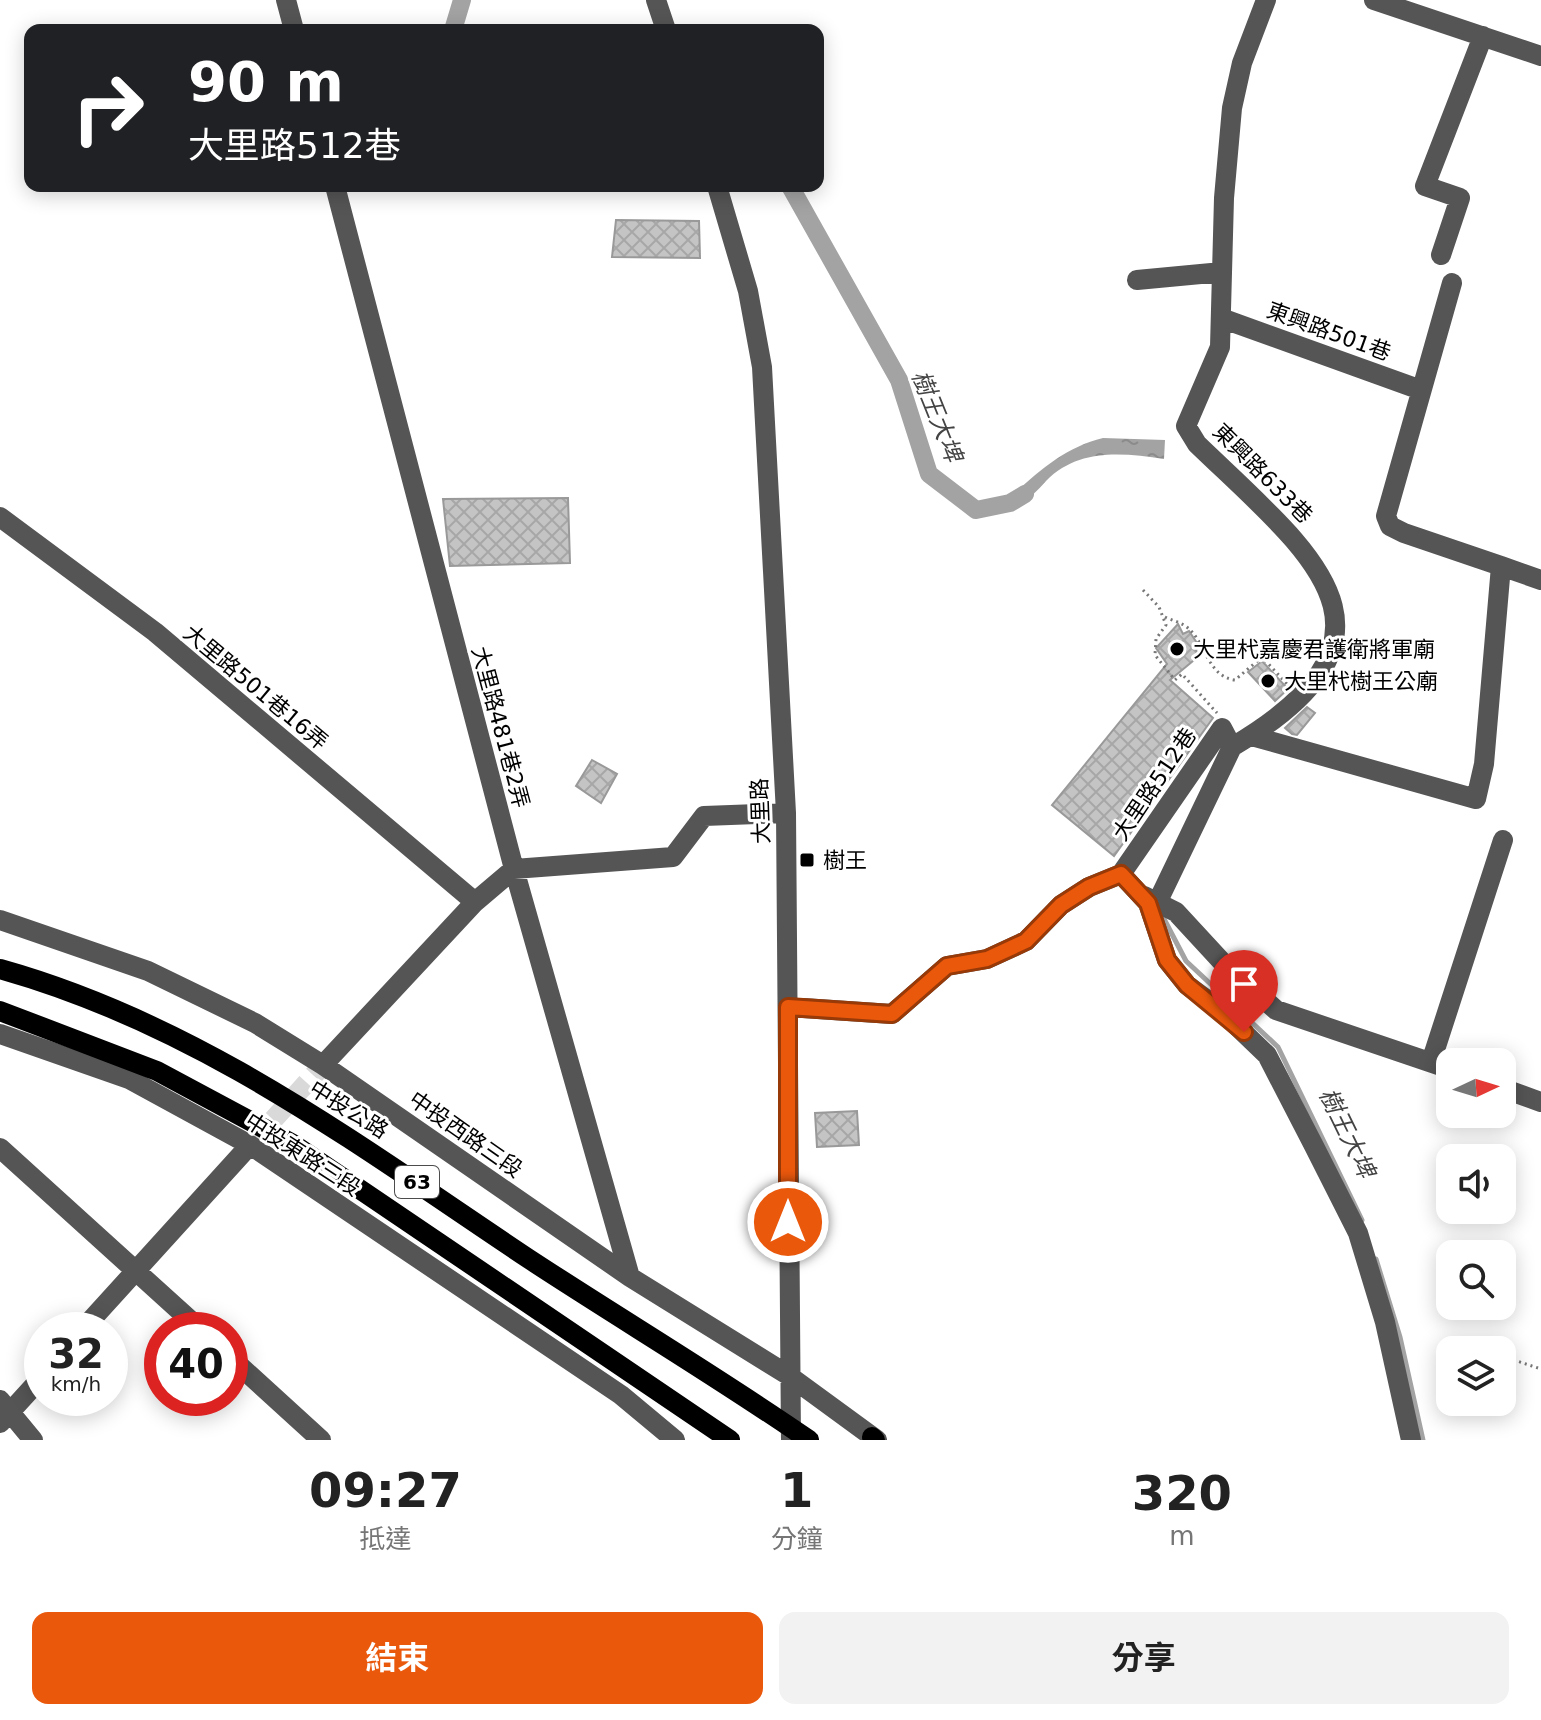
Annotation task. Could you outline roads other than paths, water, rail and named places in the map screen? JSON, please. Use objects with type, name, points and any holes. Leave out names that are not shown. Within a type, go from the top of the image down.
[{"type":"main road","name":"中投公路","points":[[0,969],[47,982],[213,1054],[380,1157],[809,1440]]},
{"type":"main road","name":"63","points":[[0,1011],[157,1071],[293,1144],[730,1440]]},
{"type":"street","points":[[286,0],[292,24]]},
{"type":"street","points":[[656,0],[664,24]]},
{"type":"street","name":"東興路633巷","points":[[1232,747],[1252,736],[1310,690],[1329,661],[1338,626],[1323,579],[1300,544],[1197,444],[1186,426],[1220,347],[1232,108],[1242,63],[1266,0]]},
{"type":"street","points":[[1374,0],[1541,56]]},
{"type":"street","points":[[1441,255],[1460,198],[1425,186],[1483,36]]},
{"type":"street","name":"大里路481巷2弄","points":[[337,192],[514,869],[630,1277]]},
{"type":"street","name":"大里路","points":[[719,192],[748,291],[762,367],[786,813],[788,1375],[791,1440]]},
{"type":"street","points":[[1137,280],[1222,272]]},
{"type":"street","points":[[1452,283],[1386,516],[1390,526],[1534,577]]},
{"type":"street","name":"東興路501巷","points":[[1221,318],[1421,390]]},
{"type":"street","name":"大里路501巷16弄","points":[[0,517],[155,632],[475,902]]},
{"type":"street","points":[[1252,736],[1476,799],[1484,764],[1501,566]]},
{"type":"street","name":"大里路512巷","points":[[788,1007],[892,1014],[947,966],[987,959],[1026,941],[1061,905],[1089,887],[1121,874],[1222,728],[1232,747],[1167,908]]},
{"type":"street","points":[[323,1065],[475,902],[514,869],[673,857],[704,816],[786,813]]},
{"type":"street","points":[[1445,1048],[1503,840]]},
{"type":"street","points":[[1121,874],[1148,903],[1167,960],[1187,985],[1218,1008],[1267,1055],[1358,1233],[1385,1322],[1411,1440]]},
{"type":"street","points":[[1137,893],[1167,908],[1276,1010],[1436,1065]]},
{"type":"street","name":"中投西路三段","points":[[0,920],[148,971],[255,1023],[323,1065],[630,1277],[788,1375],[875,1439]]},
{"type":"street","name":"中投東路三段","points":[[0,1034],[129,1079],[250,1145],[621,1395],[675,1440]]},
{"type":"street","points":[[1516,1093],[1541,1102]]},
{"type":"street","points":[[97,1312],[250,1145]]},
{"type":"street","points":[[0,1148],[181,1312]]},
{"type":"street","points":[[248,1373],[321,1440]]},
{"type":"street","points":[[24,1393],[4,1411],[33,1440]]},
{"type":"water","points":[[1103,438],[1165,440],[1164,459],[1132,455],[1087,458],[1059,470],[1018,507],[1003,504],[1061,456]]},
{"type":"waterway","name":"樹王大埤","points":[[455,24],[462,0]]},
{"type":"waterway","name":"樹王大埤","points":[[793,192],[899,380],[929,474],[976,510],[1010,503],[1025,494]]},
{"type":"waterway","name":"樹王大埤","points":[[1162,915],[1186,961],[1278,1047],[1362,1220]]},
{"type":"waterway","name":"樹王大埤","points":[[1376,1259],[1400,1337],[1423,1440]]},
{"type":"tunnel","points":[[253,1142],[323,1065]]},
{"type":"place","name":"大里杙嘉慶君護衛將軍廟","points":[[1177,649]]},
{"type":"place","name":"大里杙樹王公廟","points":[[1268,681]]},
{"type":"place","name":"樹王","points":[[807,860]]}]
